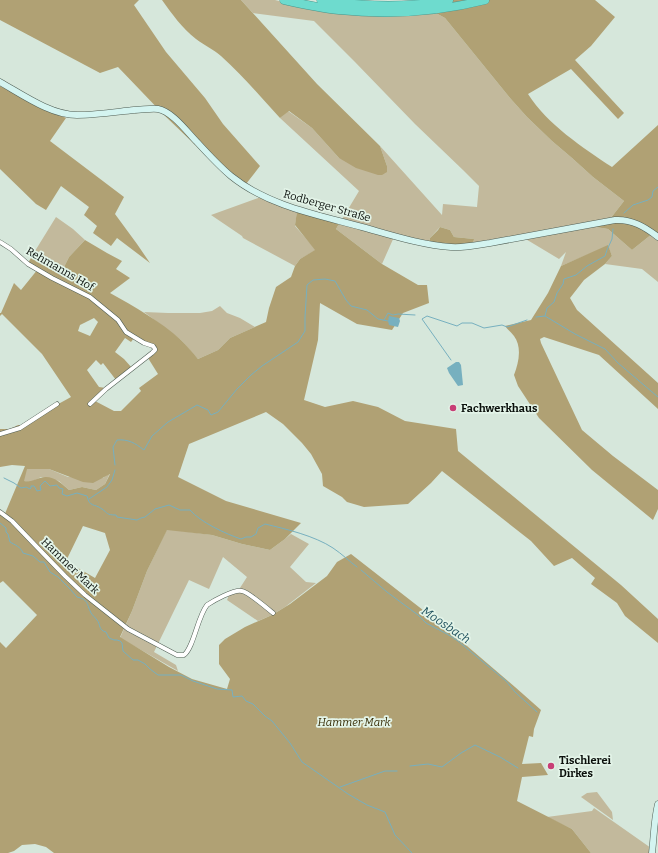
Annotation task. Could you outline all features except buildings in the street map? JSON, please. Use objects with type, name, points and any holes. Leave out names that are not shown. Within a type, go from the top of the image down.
[{"type":"highway","points":[[284,0],[339,10],[363,12],[421,11],[458,6],[486,0]]},
{"type":"highway","points":[[321,0],[362,5],[390,5],[421,4],[449,0]]},
{"type":"street","name":"Rodberger Straße","points":[[0,82],[43,106],[59,113],[76,115],[158,109],[168,113],[222,168],[250,190],[293,208],[428,245],[451,247],[473,246],[615,220],[626,220],[635,223],[646,228],[658,237]]},
{"type":"street","name":"Rehmanns Hof","points":[[0,242],[11,249],[28,264],[90,297],[118,320],[126,332],[144,343],[153,346],[155,349],[152,354],[106,389],[90,404]]},
{"type":"street","points":[[0,434],[20,428],[57,404]]},
{"type":"street","name":"Hammer Mark","points":[[0,512],[12,521],[85,595],[128,629],[177,655],[184,655],[186,653],[206,605],[232,592],[240,590],[246,593],[273,613]]},
{"type":"street","points":[[652,853],[654,824],[658,804]]},
{"type":"shaded area","points":[[241,0],[275,0],[298,6],[373,15],[405,16],[434,12],[445,18],[527,117],[593,177],[624,201],[610,219],[473,245],[474,239],[454,237],[450,230],[440,227],[430,238],[429,244],[341,221],[359,191],[280,118],[288,111],[312,128],[339,158],[387,166],[380,146],[442,215],[443,204],[477,207],[479,186],[415,124],[314,21],[253,13]]},
{"type":"shaded area","points":[[261,197],[297,211],[295,226],[316,250],[300,259],[295,266],[243,238],[211,215]]},
{"type":"shaded area","points":[[56,217],[85,240],[69,257],[64,267],[53,266],[35,251]]},
{"type":"shaded area","points":[[340,222],[394,237],[382,264],[336,229]]},
{"type":"shaded area","points":[[590,226],[608,229],[632,250],[652,234],[658,238],[658,282],[642,269],[605,264],[612,256],[608,246],[561,266],[566,252],[559,259],[524,238]]},
{"type":"shaded area","points":[[220,306],[227,313],[240,318],[255,327],[230,338],[218,350],[198,359],[181,340],[144,312],[200,313],[212,311]]},
{"type":"shaded area","points":[[26,469],[49,469],[68,477],[103,478],[110,473],[105,484],[96,490],[82,487],[69,490],[59,481],[41,477],[31,482],[23,481]]},
{"type":"shaded area","points":[[167,529],[212,535],[242,544],[270,550],[291,534],[309,544],[290,567],[306,582],[316,583],[285,607],[258,621],[227,600],[229,595],[238,591],[247,577],[223,557],[209,589],[189,580],[154,652],[176,665],[178,671],[120,638],[147,571]]},
{"type":"shaded area","points":[[597,792],[612,812],[613,820],[581,797],[587,793]]},
{"type":"shaded area","points":[[594,808],[651,848],[651,853],[591,853],[572,829],[547,817],[592,811]]},
{"type":"green space","points":[[0,0],[139,0],[134,5],[166,52],[205,98],[223,124],[260,166],[246,184],[213,162],[164,115],[118,67],[100,73],[0,20]]},
{"type":"green space","points":[[162,0],[241,0],[317,84],[380,146],[387,166],[387,172],[382,175],[378,175],[356,168],[339,158],[312,128],[289,111],[280,118],[229,63],[186,30],[173,16]]},
{"type":"green space","points":[[423,0],[595,0],[615,17],[591,46],[575,60],[624,113],[618,119],[571,69],[528,94],[545,115],[566,135],[612,167],[658,125],[658,234],[642,224],[610,219],[624,201],[593,177],[527,117],[445,18],[434,12]]},
{"type":"green space","points":[[0,86],[66,118],[50,141],[124,197],[115,214],[150,263],[117,238],[111,246],[93,233],[97,226],[84,215],[89,207],[61,186],[46,210],[36,204],[0,169]]},
{"type":"green space","name":"Hammer Mark","points":[[297,211],[340,222],[336,229],[382,264],[418,285],[427,285],[429,303],[403,313],[392,330],[357,324],[320,303],[318,340],[304,400],[325,407],[353,401],[378,407],[405,421],[456,429],[458,451],[621,585],[658,619],[658,643],[625,616],[617,603],[591,584],[595,578],[572,558],[554,566],[531,541],[442,471],[408,504],[364,507],[347,502],[342,497],[323,486],[322,474],[311,454],[283,424],[266,412],[189,444],[178,477],[226,501],[301,523],[285,539],[270,550],[242,544],[212,535],[167,530],[147,571],[132,611],[120,637],[169,667],[192,679],[227,689],[230,679],[219,664],[219,645],[225,639],[245,627],[272,615],[290,604],[327,576],[337,562],[351,554],[446,628],[541,710],[534,729],[533,737],[529,736],[522,764],[541,763],[548,775],[522,777],[517,801],[572,829],[591,853],[54,853],[46,847],[35,844],[22,845],[14,851],[0,853],[0,642],[6,648],[37,615],[3,581],[0,583],[0,514],[4,516],[25,466],[12,465],[0,467],[0,429],[10,429],[18,425],[25,425],[42,413],[71,397],[42,354],[2,314],[0,316],[14,283],[21,290],[38,269],[28,263],[35,251],[53,266],[64,267],[69,257],[85,240],[122,261],[116,269],[130,278],[110,293],[156,320],[181,340],[198,359],[218,350],[230,338],[266,322],[276,287],[291,277],[295,266],[300,259],[315,250],[295,225]],"holes":[[[94,318],[98,322],[90,336],[78,331],[80,325]],[[125,338],[131,342],[134,338],[153,347],[154,349],[132,368],[115,352]],[[148,358],[158,374],[139,388],[141,391],[121,411],[114,411],[95,401],[107,389]],[[96,360],[101,365],[103,363],[116,380],[106,388],[99,387],[87,370]],[[27,469],[49,469],[83,482],[93,483],[110,474],[105,484],[96,490],[82,487],[69,490],[56,480],[48,477],[24,481]],[[83,526],[105,533],[110,550],[95,578],[66,561]]]},
{"type":"green space","points":[[611,222],[628,222],[652,234],[632,250],[608,229],[590,226]]},
{"type":"green space","points":[[440,227],[450,230],[454,237],[474,239],[473,245],[429,244],[430,238]]},
{"type":"green space","points":[[608,245],[612,256],[605,264],[584,280],[570,298],[577,310],[658,383],[658,409],[599,355],[544,337],[540,339],[582,430],[658,490],[658,509],[653,520],[592,470],[539,418],[518,386],[514,375],[519,355],[517,340],[505,326],[531,320],[548,293],[561,266]]},
{"type":"water","points":[[389,316],[399,318],[400,321],[398,327],[389,325]]},
{"type":"water","points":[[456,362],[459,362],[461,365],[463,385],[458,386],[447,368]]},
{"type":"waterway","points":[[624,213],[633,205],[648,200],[652,197],[653,191],[658,187]]},
{"type":"waterway","points":[[545,316],[547,308],[554,302],[564,279],[576,275],[587,266],[605,256],[612,239],[613,229]]},
{"type":"waterway","points":[[115,465],[113,447],[117,440],[131,442],[144,450],[152,436],[168,422],[197,405],[208,410],[211,415],[218,412],[251,375],[298,342],[305,331],[307,285],[313,280],[325,279],[335,281],[351,306],[367,310],[378,319],[388,321]]},
{"type":"waterway","points":[[384,320],[388,313],[393,315],[415,315]]},
{"type":"waterway","points":[[451,360],[422,319],[427,316],[457,326],[462,323],[472,323],[484,328],[502,325],[507,327],[527,320]]},
{"type":"waterway","points":[[536,317],[545,316],[575,334],[605,349],[618,363],[658,397]]},
{"type":"waterway","points":[[89,499],[107,487],[112,480],[115,470]]},
{"type":"waterway","name":"Moosbach","points":[[4,478],[21,488],[26,487],[30,489],[31,486],[34,486],[37,491],[41,490],[40,486],[45,481],[50,486],[57,485],[59,488],[63,489],[62,494],[67,496],[77,493],[87,496],[91,504],[99,507],[109,514],[116,515],[117,517],[137,520],[145,517],[155,509],[169,505],[180,510],[190,510],[200,519],[221,531],[241,539],[251,537],[256,534],[258,528],[265,524],[282,528],[309,536],[326,544],[357,567]]},
{"type":"waterway","points":[[0,523],[6,528],[10,542],[19,548],[23,553],[33,556],[40,562],[44,562],[50,572],[58,577],[77,597],[81,598],[88,604],[91,613],[101,629],[106,632],[109,638],[120,641],[122,643],[123,651],[133,660],[138,660],[145,664],[158,675],[181,675],[193,681],[217,689],[232,690],[233,697],[242,696],[246,701],[253,704],[272,721],[290,743],[302,762],[348,794],[367,805],[385,812],[395,835],[412,853]]},
{"type":"waterway","name":"Moosbach","points":[[361,570],[426,623],[458,641],[506,681],[515,692],[537,712]]},
{"type":"waterway","points":[[410,766],[428,764],[442,767],[475,745],[500,757],[518,768]]},
{"type":"waterway","points":[[340,787],[385,771],[397,771]]},
{"type":"place","name":"Fachwerkhaus","points":[[453,408]]},
{"type":"place","name":"Tischlerei Dirkes","points":[[551,766]]}]
